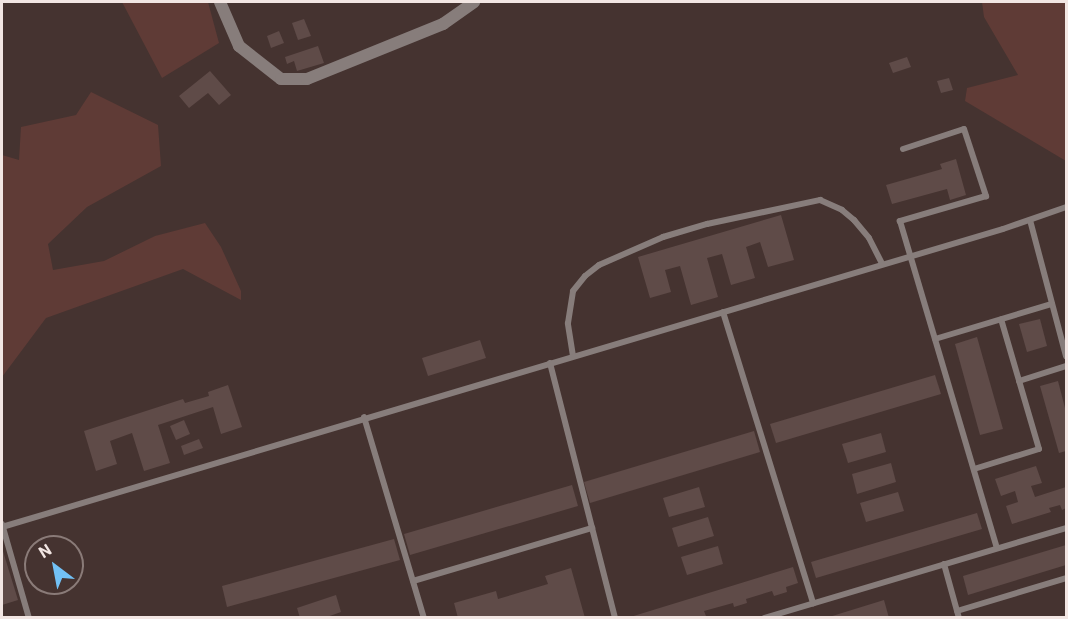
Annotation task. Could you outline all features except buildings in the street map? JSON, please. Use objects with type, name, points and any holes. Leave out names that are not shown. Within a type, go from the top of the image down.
[{"type":"street","points":[[220,2],[238,46],[281,79],[307,79],[442,24],[474,2]]},
{"type":"lane","points":[[903,149],[964,129],[986,196],[900,221],[997,548]]},
{"type":"lane","points":[[573,356],[568,316],[573,291],[585,276],[599,265],[663,237],[707,224],[820,200],[842,210],[854,220],[869,238],[882,264]]},
{"type":"lane","points":[[29,618],[2,526],[910,256],[1066,207]]},
{"type":"lane","points":[[1030,220],[1066,356]]},
{"type":"lane","points":[[935,339],[1052,304]]},
{"type":"lane","points":[[723,312],[813,603]]},
{"type":"lane","points":[[974,469],[1039,449],[1000,319]]},
{"type":"lane","points":[[550,363],[615,618]]},
{"type":"lane","points":[[1019,381],[1066,366]]},
{"type":"lane","points":[[364,417],[424,618]]},
{"type":"lane","points":[[413,581],[592,528]]},
{"type":"lane","points":[[764,618],[1066,528]]},
{"type":"lane","points":[[944,564],[958,614],[1066,578]]},
{"type":"shaded area","points":[[122,2],[208,2],[219,43],[162,78]]},
{"type":"shaded area","points":[[982,2],[1066,2],[1066,161],[965,101],[967,88],[1018,75],[984,17]]},
{"type":"shaded area","points":[[91,92],[158,125],[161,166],[87,207],[48,244],[53,270],[104,261],[155,236],[205,223],[221,247],[241,291],[241,300],[183,269],[46,318],[2,377],[2,155],[19,160],[21,127],[76,115]]}]
